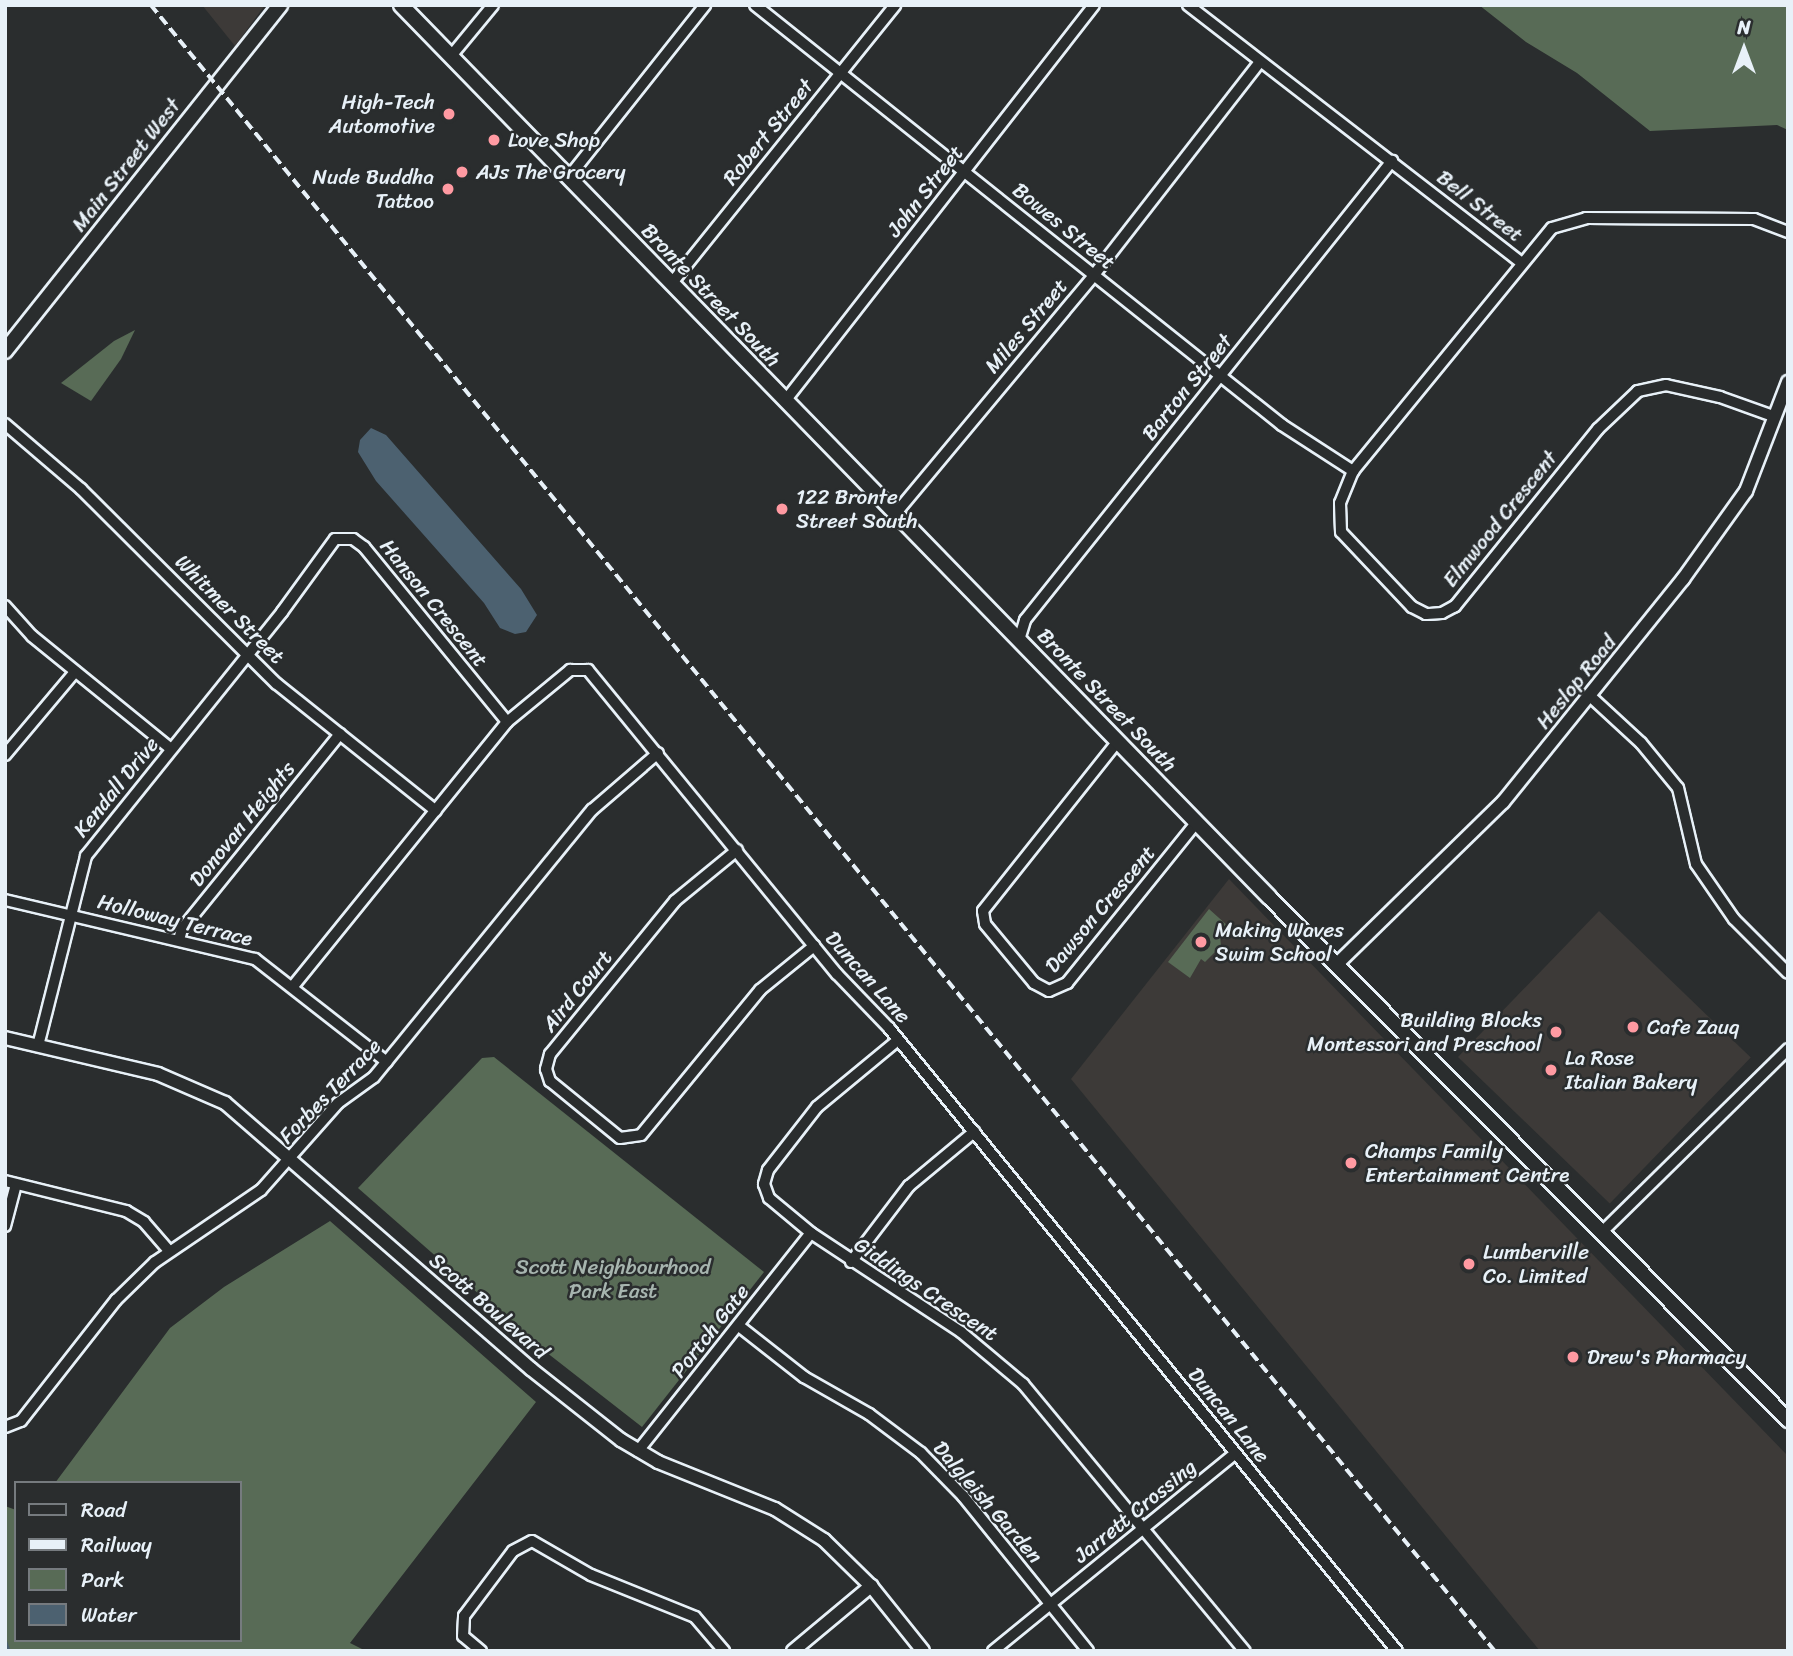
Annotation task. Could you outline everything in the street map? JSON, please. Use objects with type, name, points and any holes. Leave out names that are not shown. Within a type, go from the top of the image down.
[{"type":"main road","name":"Main Street West","points":[[5,351],[280,5]]},
{"type":"main road","name":"Bronte Street South","points":[[401,5],[1336,965],[1788,1420]]},
{"type":"street","points":[[451,56],[494,5]]},
{"type":"street","points":[[568,178],[705,5]]},
{"type":"street","name":"Bowes Street","points":[[755,5],[1282,425],[1353,471]]},
{"type":"street","name":"Robert Street","points":[[671,284],[895,5]]},
{"type":"street","name":"John Street","points":[[785,401],[1094,5]]},
{"type":"street","name":"Bell Street","points":[[1188,5],[1521,262],[1552,228],[1572,219],[1754,219],[1788,232]]},
{"type":"street","name":"Miles Street","points":[[896,513],[1094,275],[1260,62]]},
{"type":"street","name":"Barton Street","points":[[1019,640],[1025,620],[1392,161]]},
{"type":"street","name":"Elmwood Crescent","points":[[1521,262],[1353,471],[1338,516],[1348,544],[1412,607],[1426,614],[1442,613],[1455,606],[1598,429],[1638,391],[1666,385],[1679,387],[1773,416]]},
{"type":"street","name":"Heslop Road","points":[[1336,965],[1503,802],[1590,696],[1746,491],[1788,382]]},
{"type":"street","name":"Whitmer Street","points":[[5,425],[81,489],[248,655],[436,811]]},
{"type":"street","name":"Hanson Crescent","points":[[248,655],[329,544],[335,539],[353,539],[508,722]]},
{"type":"street","points":[[5,606],[26,630],[171,749]]},
{"type":"street","name":"Kendall Drive","points":[[38,1046],[68,914],[86,856],[248,655]]},
{"type":"street","name":"Duncan Lane","points":[[294,985],[508,722],[570,670],[583,668],[658,753],[814,946],[898,1040],[1397,1651]]},
{"type":"street","points":[[5,755],[75,672]]},
{"type":"street","points":[[1590,696],[1642,743],[1678,788],[1696,864],[1734,919],[1788,973]]},
{"type":"street","name":"Donovan Heights","points":[[179,940],[182,929],[340,734]]},
{"type":"street","name":"Dawson Crescent","points":[[1118,741],[983,911],[985,924],[1034,983],[1049,991],[1067,983],[1197,822]]},
{"type":"street","name":"Forbes Terrace","points":[[5,1427],[26,1416],[116,1300],[169,1251],[255,1195],[338,1103],[387,1062],[592,810],[658,753]]},
{"type":"street","name":"Aird Court","points":[[737,850],[675,901],[550,1054],[546,1069],[550,1081],[615,1135],[626,1139],[642,1135],[760,990],[814,946]]},
{"type":"street","name":"Holloway Terrace","points":[[5,900],[255,959],[294,985],[387,1062]]},
{"type":"street","name":"Scott Boulevard","points":[[5,1038],[188,1084],[234,1110],[531,1369],[638,1451],[788,1516],[824,1540],[871,1586],[923,1651]]},
{"type":"street","name":"Giddings Crescent","points":[[898,1040],[822,1102],[768,1170],[764,1184],[769,1198],[851,1262],[946,1321],[1009,1371],[1245,1651]]},
{"type":"street","points":[[1602,1232],[1788,1049]]},
{"type":"street","points":[[851,1262],[909,1186],[974,1132]]},
{"type":"street","points":[[5,1181],[126,1211],[144,1222],[169,1251]]},
{"type":"street","points":[[5,1226],[16,1184]]},
{"type":"street","name":"Portch Gate","points":[[638,1451],[811,1233]]},
{"type":"street","name":"Dalgleish Garden","points":[[739,1326],[804,1377],[869,1414],[920,1453],[963,1496],[1088,1651]]},
{"type":"street","name":"Jarrett Crossing","points":[[993,1651],[1236,1453]]},
{"type":"street","points":[[481,1651],[464,1636],[464,1616],[513,1551],[532,1541],[591,1575],[695,1617],[724,1651]]},
{"type":"street","points":[[793,1651],[871,1586]]},
{"type":"shaded area","points":[[202,5],[265,5],[235,46]]},
{"type":"shaded area","points":[[1229,879],[1788,1456],[1788,1651],[1540,1651],[1071,1079]]},
{"type":"shaded area","points":[[1599,911],[1751,1058],[1610,1204],[1458,1057]]},
{"type":"green space","points":[[1479,5],[1788,5],[1788,130],[1777,125],[1650,131],[1577,73],[1526,42]]},
{"type":"green space","points":[[135,330],[121,359],[91,401],[61,383],[114,341]]},
{"type":"green space","name":"Making Waves Swim School","points":[[1209,909],[1228,926],[1220,936],[1221,946],[1205,962],[1201,959],[1190,978],[1168,962]]},
{"type":"green space","name":"Scott Neighbourhood Park East","points":[[494,1057],[764,1272],[642,1427],[537,1345],[358,1188],[482,1058]]},
{"type":"green space","points":[[330,1221],[536,1402],[350,1643],[366,1651],[5,1651],[5,1506],[14,1509],[14,1642],[242,1642],[242,1481],[56,1481],[170,1328],[224,1287]]},
{"type":"water","points":[[371,428],[386,435],[521,589],[537,615],[526,632],[515,634],[500,628],[484,603],[376,481],[358,452],[360,440]]},
{"type":"waterway","points":[[5,1640],[9,1651]]},
{"type":"railway","points":[[151,5],[1495,1651]]},
{"type":"place","name":"High-Tech Automotive","points":[[449,114]]},
{"type":"place","name":"Love Shop","points":[[494,140]]},
{"type":"place","name":"AJs The Grocery","points":[[462,172]]},
{"type":"place","name":"Nude Buddha Tattoo","points":[[448,189]]},
{"type":"place","name":"122 Bronte Street South","points":[[782,509]]},
{"type":"place","name":"Making Waves Swim School","points":[[1201,942]]},
{"type":"place","name":"Cafe Zauq","points":[[1633,1027]]},
{"type":"place","name":"Building Blocks Montessori and Preschool","points":[[1556,1032]]},
{"type":"place","name":"La Rose Italian Bakery","points":[[1551,1070]]},
{"type":"place","name":"Champs Family Entertainment Centre","points":[[1351,1163]]},
{"type":"place","name":"Lumberville Co. Limited","points":[[1469,1264]]},
{"type":"place","name":"Drew's Pharmacy","points":[[1573,1357]]}]
